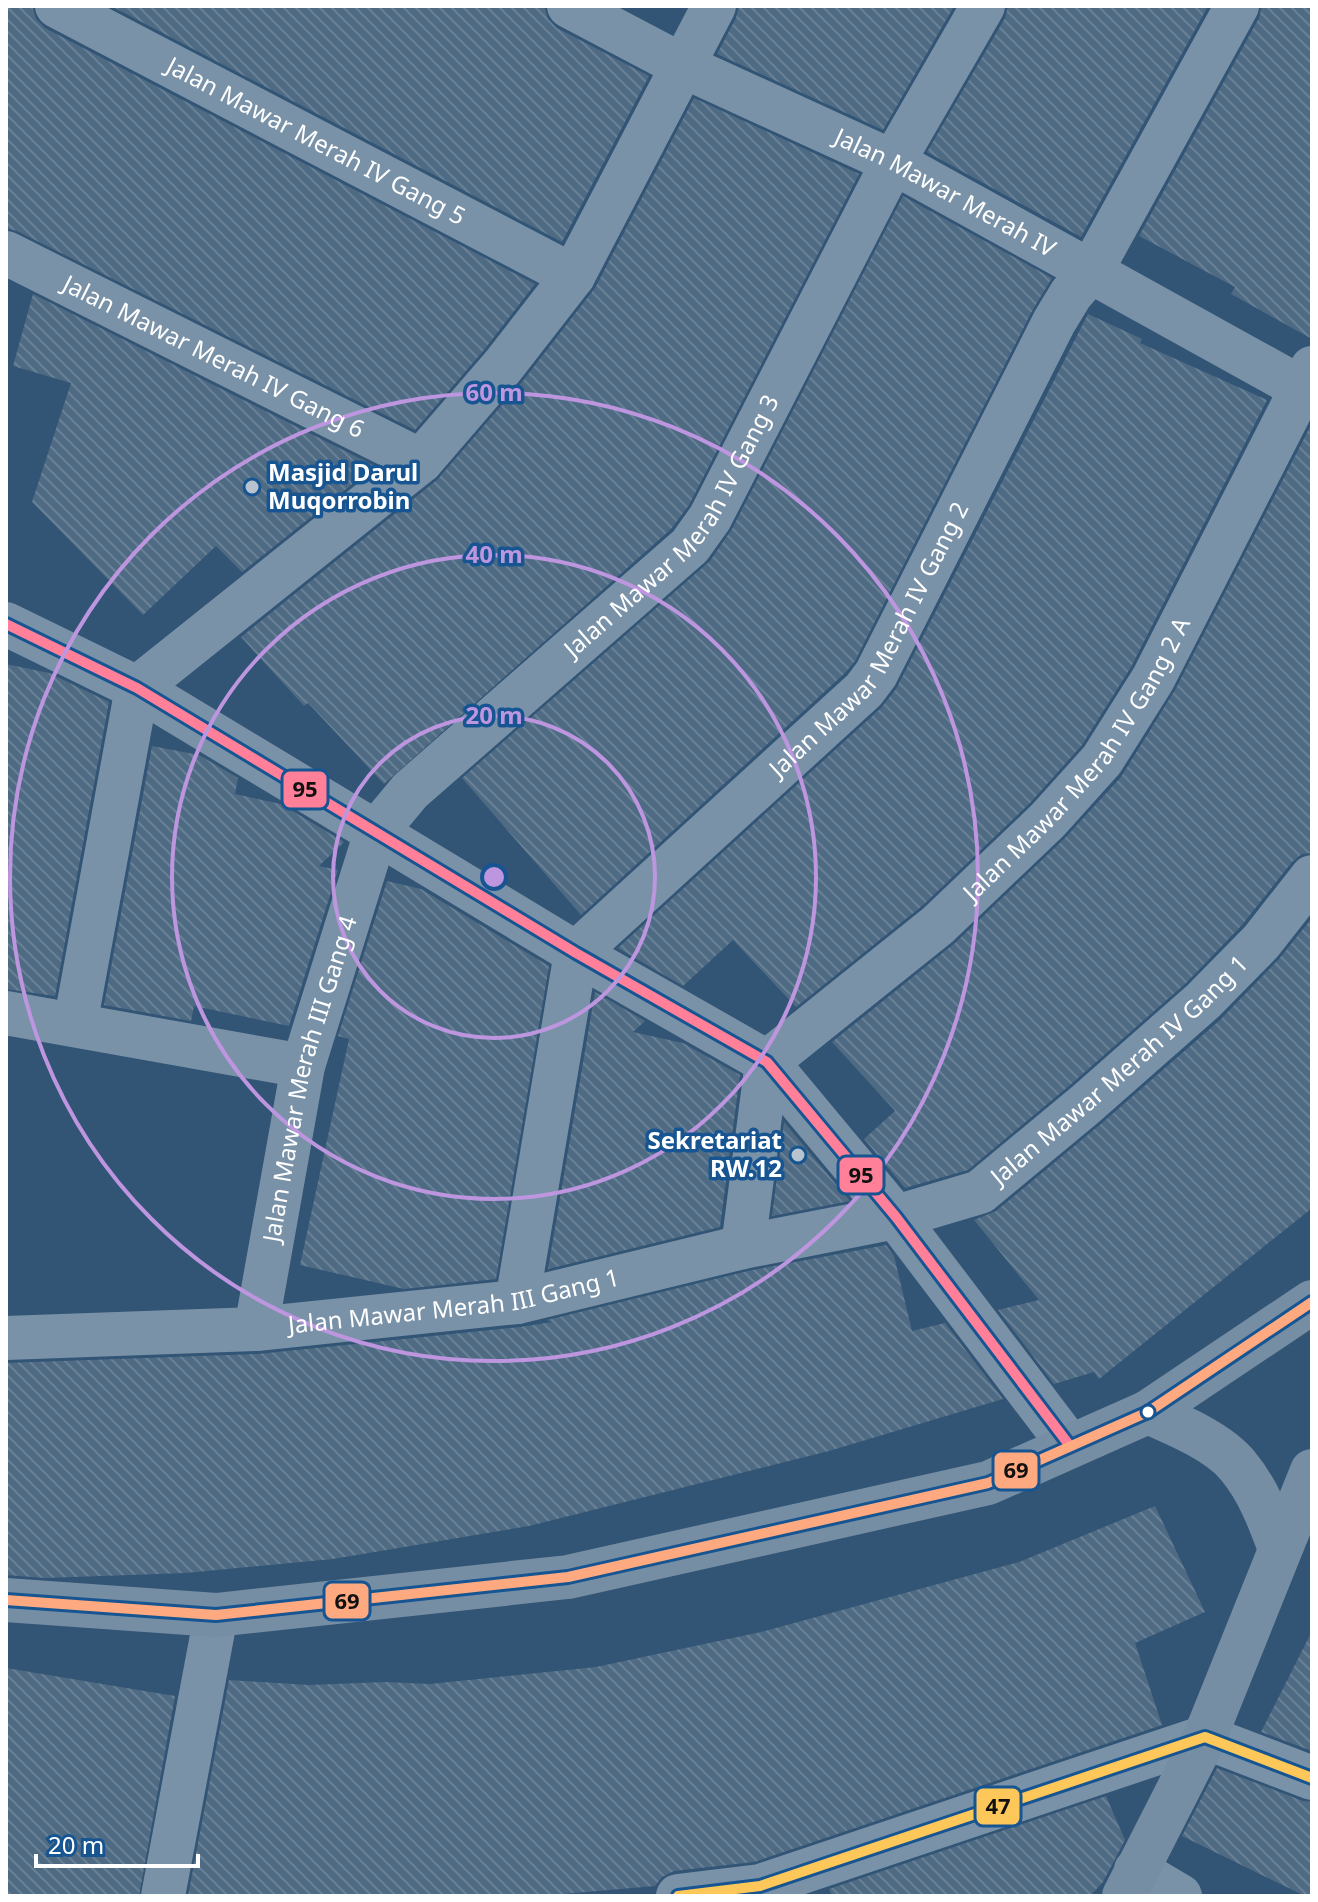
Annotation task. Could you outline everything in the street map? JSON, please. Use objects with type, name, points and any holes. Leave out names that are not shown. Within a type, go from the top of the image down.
[{"type":"street","name":"Jalan Mawar Merah IV Gang 5","points":[[57,6],[573,276]]},
{"type":"street","name":"Jalan Mawar Merah IV","points":[[569,6],[681,65],[893,162],[1091,271],[1308,383]]},
{"type":"street","points":[[75,1025],[137,688],[421,461],[503,366],[573,276],[714,6]]},
{"type":"street","name":"Jalan Mawar Merah IV Gang 3","points":[[376,832],[410,791],[690,546],[710,518],[893,162],[983,6]]},
{"type":"street","name":"Jalan Mawar Merah IV Gang 2","points":[[576,953],[864,690],[891,648],[1054,322],[1071,294],[1091,271],[1237,6]]},
{"type":"street","name":"Jalan Mawar Merah IV Gang 6","points":[[6,253],[421,461]]},
{"type":"street","name":"Jalan Mawar Merah IV Gang 2 A","points":[[767,1062],[938,925],[1048,820],[1102,760],[1153,679],[1308,383]]},
{"type":"street","points":[[6,624],[137,688],[576,953],[767,1062],[896,1217],[1070,1446]]},
{"type":"street","name":"Jalan Mawar Merah III Gang 4","points":[[256,1329],[303,1066],[376,832]]},
{"type":"street","name":"Jalan Mawar Merah IV Gang 1","points":[[896,1217],[980,1192],[1132,1065],[1203,1001],[1261,942],[1312,877]]},
{"type":"street","points":[[517,1302],[576,953]]},
{"type":"street","points":[[6,1013],[303,1066]]},
{"type":"street","points":[[743,1247],[767,1062]]},
{"type":"street","name":"Jalan Mawar Merah III Gang 1","points":[[6,1338],[256,1329],[517,1302],[743,1247],[896,1217]]},
{"type":"street","points":[[6,1600],[216,1615],[568,1577],[988,1483],[1148,1412],[1312,1302]]},
{"type":"street","points":[[1148,1412],[1195,1433],[1237,1463],[1262,1502],[1280,1549]]},
{"type":"street","points":[[1180,1896],[1130,1883],[1205,1737],[1312,1471]]},
{"type":"street","points":[[163,1896],[216,1615]]},
{"type":"street","points":[[678,1896],[760,1886],[1205,1737],[1312,1778]]},
{"type":"building","points":[[6,6],[32,6],[36,19],[45,28],[535,284],[484,350],[415,430],[6,228]]},
{"type":"building","points":[[111,6],[544,6],[548,19],[557,28],[649,76],[562,242]]},
{"type":"building","points":[[739,6],[954,6],[883,130],[717,54]]},
{"type":"building","points":[[1008,6],[1208,6],[1081,237],[927,152],[1005,18]]},
{"type":"building","points":[[1262,6],[1312,6],[1312,339],[1231,294],[1235,287],[1139,236],[1259,18]]},
{"type":"building","points":[[694,98],[859,174],[689,505],[671,529],[384,784],[308,703],[304,706],[241,637],[437,480],[522,382],[595,288]]},
{"type":"building","points":[[903,196],[1052,278],[1032,311],[855,661],[581,915],[462,778],[710,561],[732,529]]},
{"type":"building","points":[[33,294],[375,466],[242,572],[216,546],[143,615],[32,502],[71,383],[13,366]]},
{"type":"building","points":[[1088,314],[1142,339],[1140,343],[1267,400],[1131,667],[1082,745],[1030,803],[922,906],[796,1007],[733,940],[683,986],[618,948],[881,708],[896,689]]},
{"type":"building","points":[[1312,423],[1312,853],[1302,854],[1292,862],[1242,925],[1186,983],[968,1170],[905,1188],[864,1139],[895,1111],[832,1042],[955,943],[1065,838],[1121,777],[1175,690]]},
{"type":"building","points":[[6,664],[49,673],[109,702],[55,996],[6,989]]},
{"type":"building","points":[[152,746],[199,755],[238,778],[235,794],[281,804],[344,842],[319,866],[338,870],[289,1026],[194,1006],[191,1021],[104,1005]]},
{"type":"building","points":[[387,881],[421,889],[549,966],[496,1279],[404,1289],[300,1265],[349,1039],[338,1036]]},
{"type":"building","points":[[1312,918],[1312,1208],[1099,1379],[1094,1372],[1054,1384],[998,1310],[1039,1300],[974,1220],[996,1211],[1220,1020],[1279,959]]},
{"type":"building","points":[[595,992],[645,1021],[633,1032],[683,1043],[740,1075],[720,1227],[548,1269]]},
{"type":"building","points":[[784,1122],[850,1201],[772,1216]]},
{"type":"building","points":[[886,1245],[894,1256],[912,1331],[945,1323],[1003,1399],[829,1451],[529,1526],[333,1559],[186,1573],[45,1578],[6,1575],[6,1363],[258,1354],[520,1327],[552,1322],[547,1320],[748,1271]]},
{"type":"building","points":[[1155,1506],[1205,1612],[1135,1643],[1162,1725],[754,1862],[674,1871],[662,1877],[655,1886],[540,1896],[188,1896],[229,1680],[309,1685],[430,1684],[596,1667],[761,1632],[1019,1562]]},
{"type":"building","points":[[1312,1631],[1312,1751],[1261,1732]]},
{"type":"building","points":[[6,1668],[175,1696],[139,1896],[6,1896]]},
{"type":"building","points":[[1217,1768],[1312,1802],[1312,1896],[1305,1896],[1182,1836]]},
{"type":"building","points":[[1106,1796],[1125,1840],[1103,1882],[1090,1896],[832,1896],[829,1889]]},
{"type":"transit line","name":"95","points":[[6,624],[137,688],[576,953],[767,1062],[896,1217],[1070,1446]]},
{"type":"transit line","name":"69","points":[[6,1600],[216,1615],[568,1577],[988,1483],[1148,1412],[1312,1302]]},
{"type":"transit line","name":"47","points":[[678,1896],[760,1886],[1205,1737],[1312,1778]]},
{"type":"place","name":"Masjid Darul Muqorrobin","points":[[252,487]]},
{"type":"place","name":"Sekretariat RW.12","points":[[798,1155]]}]
